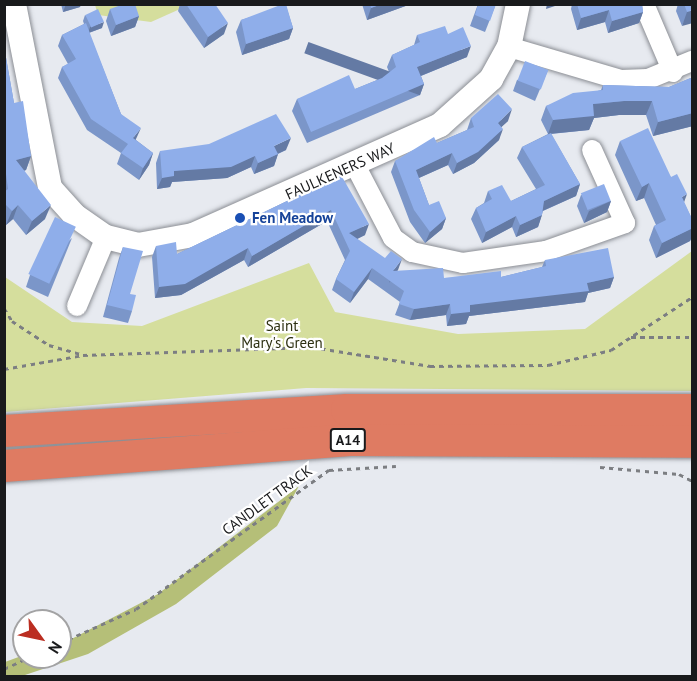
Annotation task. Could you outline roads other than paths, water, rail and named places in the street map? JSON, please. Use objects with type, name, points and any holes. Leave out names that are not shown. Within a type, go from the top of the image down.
[{"type":"highway","name":"A14","points":[[4,431],[347,410],[693,410]]},
{"type":"highway","name":"A14","points":[[4,466],[350,440],[693,441]]},
{"type":"street","name":"FAULKENERS WAY","points":[[14,4],[50,188],[74,215],[106,237],[138,245],[193,235],[441,125],[467,106],[509,48],[518,4]]},
{"type":"street","points":[[644,4],[673,72]]},
{"type":"street","points":[[509,48],[621,80],[673,72],[693,62]]},
{"type":"street","points":[[355,165],[393,238],[412,252],[463,263],[546,251],[624,223],[592,150]]},
{"type":"street","points":[[77,306],[106,237]]},
{"type":"place","name":"Fen Meadow","points":[[240,218]]},
{"type":"park label","name":"Saint Mary's Green","points":[[282,334]]}]
